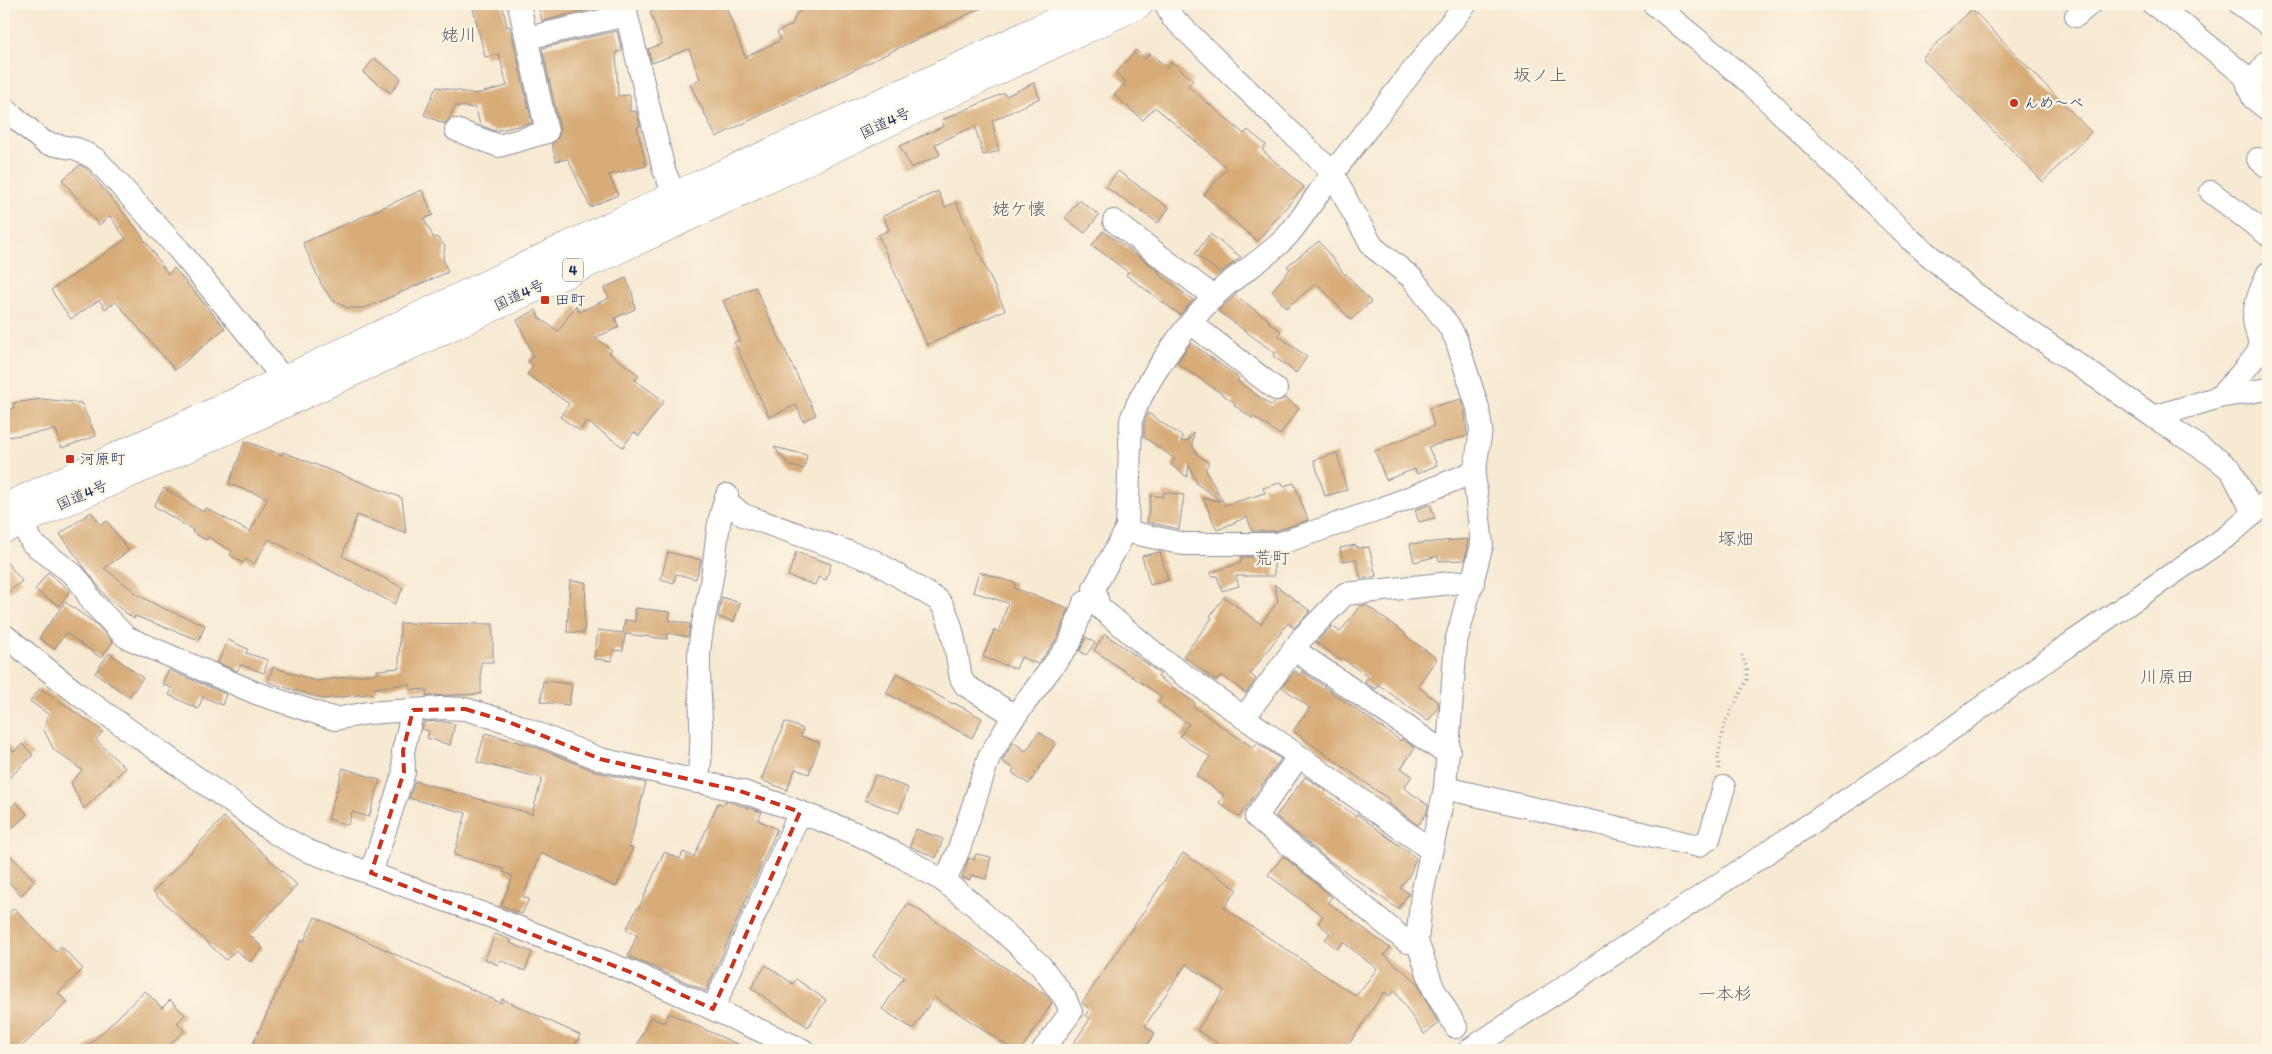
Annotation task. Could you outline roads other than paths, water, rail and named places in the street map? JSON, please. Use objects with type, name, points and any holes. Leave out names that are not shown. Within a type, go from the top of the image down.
[{"type":"highway","name":"国道4号","points":[[10,519],[210,438],[680,207],[927,82],[1092,4]]},
{"type":"highway","name":"国道4号","points":[[10,519],[284,380],[1139,4]]},
{"type":"street","points":[[456,130],[499,146],[546,132],[519,4]]},
{"type":"street","points":[[1166,4],[1172,17],[1333,173],[1373,247],[1412,278],[1456,339],[1469,375],[1481,430],[1474,472],[1482,545],[1456,642],[1445,788],[1422,894],[1417,941],[1433,988],[1456,1027]]},
{"type":"street","points":[[1431,850],[1163,660],[1099,607],[1094,588],[1126,531],[1128,520],[1131,420],[1136,406],[1163,362],[1191,323],[1214,297],[1252,264],[1282,242],[1333,173],[1466,4]]},
{"type":"street","points":[[1469,1050],[1925,748],[2067,646],[2229,535],[2261,507],[2231,470],[2212,455],[1971,291],[1944,269],[1848,179],[1796,125],[1750,83],[1654,4]]},
{"type":"street","points":[[2153,4],[2187,28],[2245,76],[2253,98],[2268,110]]},
{"type":"street","points":[[2240,4],[2268,24]]},
{"type":"street","points":[[527,38],[626,9],[662,161],[680,207]]},
{"type":"street","points":[[2249,87],[2268,61]]},
{"type":"street","points":[[4,108],[45,143],[85,152],[100,163],[188,262],[284,380]]},
{"type":"street","points":[[2211,192],[2268,235]]},
{"type":"street","points":[[1114,221],[1214,297]]},
{"type":"street","points":[[2220,397],[2242,373],[2259,350],[2254,320],[2256,302],[2268,273]]},
{"type":"street","points":[[1191,323],[1276,389]]},
{"type":"street","points":[[2154,417],[2220,397],[2268,389]]},
{"type":"street","points":[[1126,531],[1184,544],[1278,544],[1381,509],[1474,472]]},
{"type":"street","points":[[697,782],[701,746],[699,657],[701,626],[712,578],[716,532],[726,497],[743,515],[874,562],[938,600],[942,604],[948,621],[965,685],[1016,716]]},
{"type":"street","points":[[10,519],[32,543],[73,574],[93,603],[132,641],[189,663],[256,693],[335,719],[368,713],[440,708],[474,712],[509,722],[600,759],[740,791],[857,834],[897,854],[945,882],[1028,952],[1065,998],[1070,1012],[1043,1050]]},
{"type":"street","points":[[1244,718],[1293,649],[1345,594],[1452,583],[1473,584]]},
{"type":"street","points":[[945,882],[959,849],[989,756],[1070,643],[1084,603],[1096,596]]},
{"type":"street","points":[[4,635],[78,694],[275,833],[308,851],[492,917],[638,975],[803,1050]]},
{"type":"street","points":[[1293,649],[1438,748],[1449,750]]},
{"type":"street","points":[[371,873],[404,772],[403,751],[413,710]]},
{"type":"street","points":[[1299,756],[1256,817],[1407,942],[1417,941]]},
{"type":"street","points":[[1445,788],[1698,846],[1709,839],[1724,787]]},
{"type":"street","points":[[713,1009],[800,812]]},
{"type":"place","name":"んめ～べ","points":[[2014,103]]},
{"type":"place","name":"田町","points":[[545,300]]},
{"type":"place","name":"河原町","points":[[70,459]]},
{"type":"district","name":"姥川","points":[[459,35]]},
{"type":"district","name":"坂ノ上","points":[[1540,75]]},
{"type":"district","name":"姥ケ懐","points":[[1019,209]]},
{"type":"district","name":"塚畑","points":[[1736,539]]},
{"type":"district","name":"荒町","points":[[1272,558]]},
{"type":"district","name":"川原田","points":[[2167,677]]},
{"type":"district","name":"一本杉","points":[[1725,994]]}]
